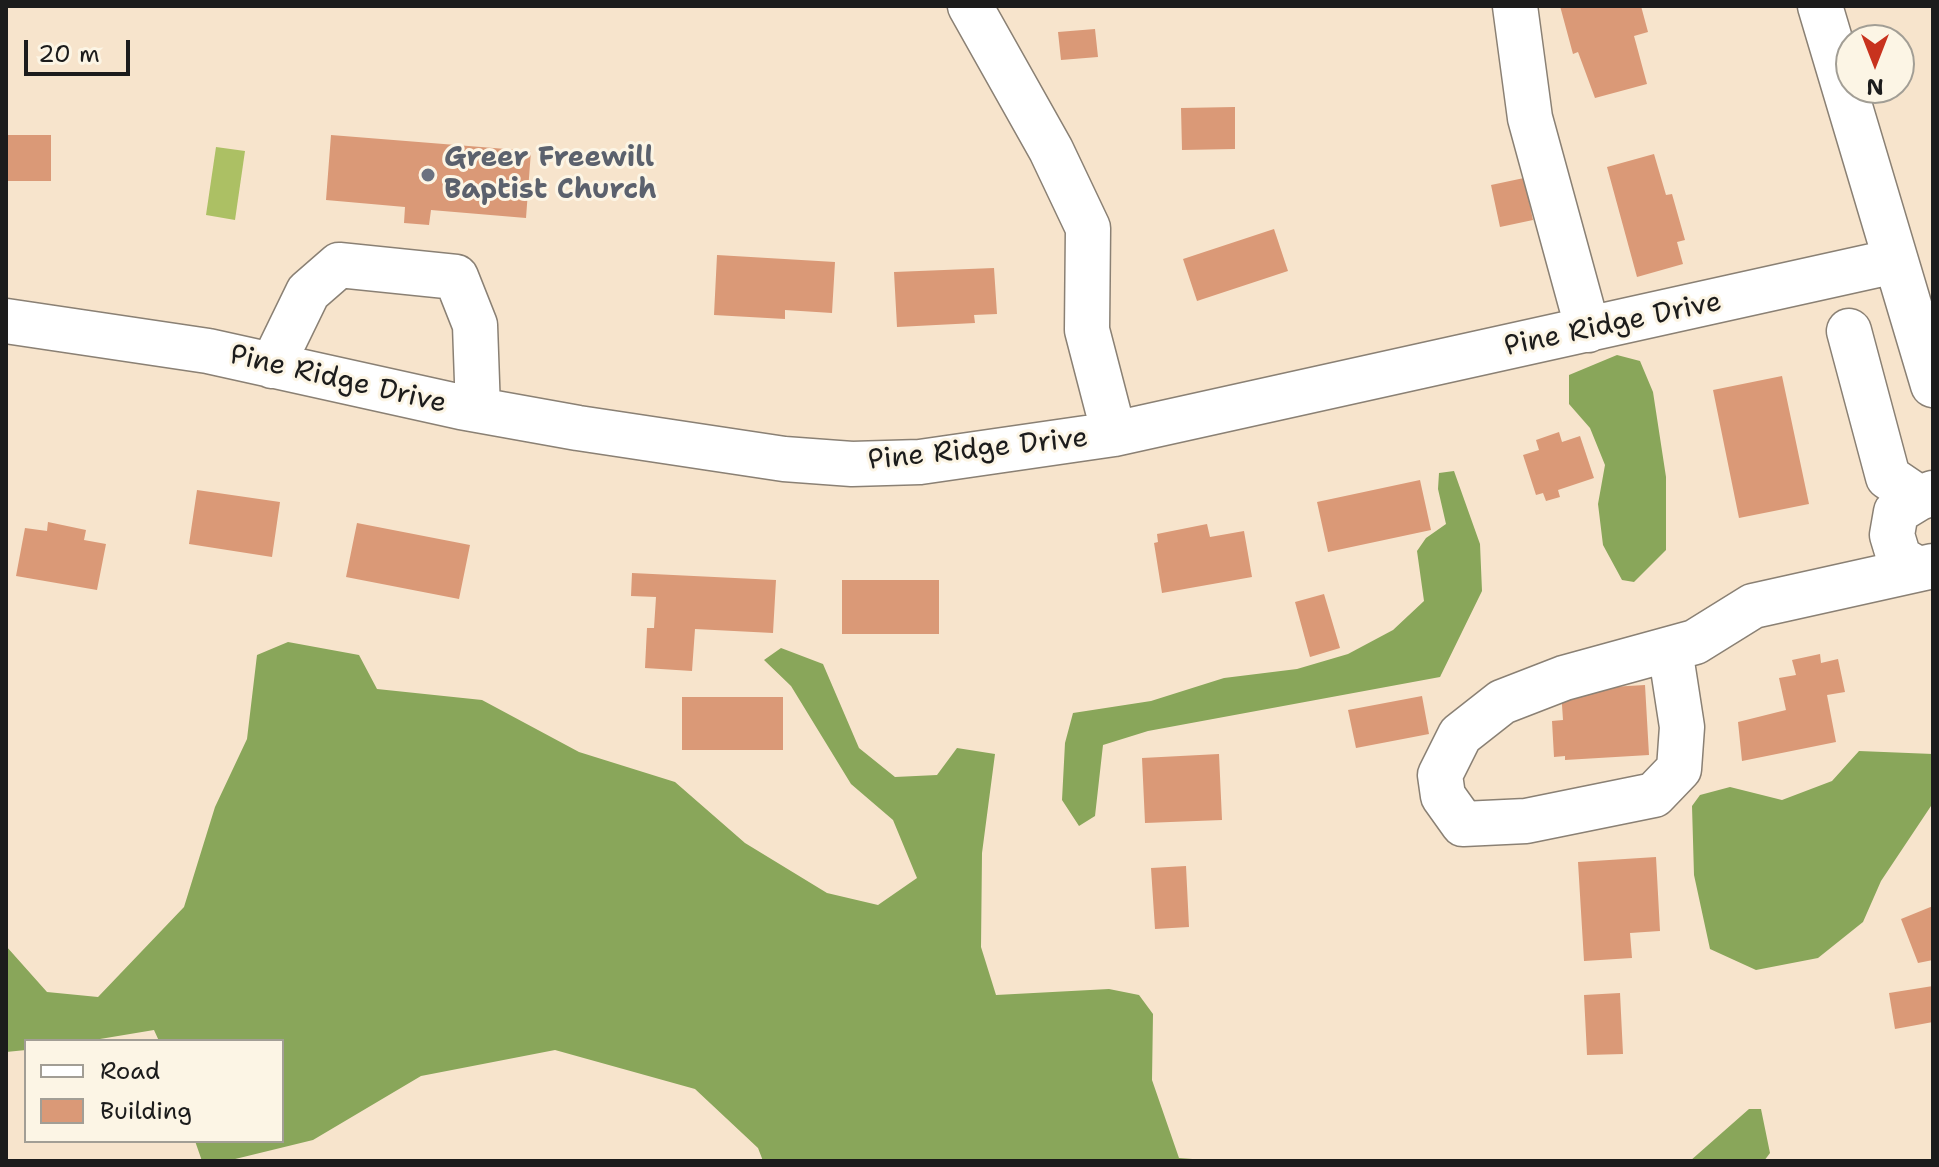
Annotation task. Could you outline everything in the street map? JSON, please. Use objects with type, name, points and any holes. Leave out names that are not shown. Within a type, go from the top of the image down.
[{"type":"street","points":[[970,6],[1051,150],[1088,228],[1087,330],[1114,434]]},
{"type":"street","points":[[1515,6],[1530,118],[1588,330]]},
{"type":"street","points":[[1820,6],[1933,385]]},
{"type":"street","name":"Pine Ridge Drive","points":[[6,321],[208,351],[478,410],[784,459],[852,464],[920,462],[1114,434],[1895,261]]},
{"type":"street","points":[[272,366],[308,292],[339,265],[456,277],[475,325],[478,410]]},
{"type":"street","points":[[1849,331],[1888,477],[1926,496]]},
{"type":"street","points":[[1925,567],[1899,558],[1892,535],[1896,512],[1926,496]]},
{"type":"street","points":[[1670,649],[1682,727],[1679,769],[1654,795],[1526,821],[1463,824],[1443,796],[1440,775],[1460,735],[1502,702],[1564,678],[1695,642],[1753,606],[1925,567]]},
{"type":"green space","points":[[216,147],[245,151],[235,220],[206,215]]},
{"type":"green space","points":[[1617,355],[1640,361],[1653,392],[1666,477],[1666,550],[1634,582],[1622,580],[1603,545],[1598,504],[1605,465],[1590,428],[1569,404],[1569,375]]},
{"type":"green space","points":[[1454,471],[1480,544],[1482,591],[1440,677],[1148,731],[1103,745],[1095,816],[1079,826],[1062,800],[1065,743],[1073,713],[1151,701],[1224,678],[1297,669],[1348,654],[1393,630],[1424,601],[1417,551],[1426,538],[1446,524],[1438,489],[1439,473]]},
{"type":"green space","points":[[288,642],[359,655],[377,689],[482,700],[579,752],[675,782],[745,843],[827,893],[878,905],[917,878],[893,820],[851,784],[791,686],[764,660],[781,648],[823,664],[859,748],[895,777],[937,775],[957,748],[995,754],[982,853],[981,947],[996,995],[1109,989],[1139,995],[1153,1014],[1152,1080],[1179,1158],[1219,1161],[763,1161],[758,1148],[695,1089],[555,1050],[421,1076],[313,1140],[227,1161],[202,1161],[196,1143],[284,1143],[284,1039],[158,1039],[154,1030],[100,1039],[24,1039],[24,1050],[6,1052],[6,946],[47,992],[98,997],[184,907],[215,807],[247,739],[257,655]]},
{"type":"green space","points":[[1859,751],[1933,754],[1933,803],[1881,881],[1863,922],[1818,958],[1756,970],[1710,949],[1694,875],[1692,806],[1700,795],[1730,787],[1782,800],[1832,781]]},
{"type":"green space","points":[[1749,1109],[1761,1109],[1770,1153],[1764,1161],[1690,1161]]},
{"type":"building","points":[[1560,6],[1641,6],[1648,32],[1634,36],[1647,84],[1595,98],[1578,52],[1573,54]]},
{"type":"building","points":[[1095,29],[1098,57],[1061,60],[1058,32]]},
{"type":"building","points":[[1235,107],[1235,149],[1182,150],[1181,108]]},
{"type":"building","points":[[6,135],[51,135],[51,181],[6,181]]},
{"type":"building","name":"Greer Freewill Baptist Church","points":[[331,135],[531,151],[526,218],[431,210],[429,225],[404,223],[405,207],[326,200]]},
{"type":"building","points":[[1654,154],[1666,195],[1672,194],[1685,240],[1677,242],[1683,264],[1637,277],[1607,167]]},
{"type":"building","points":[[1524,178],[1533,220],[1500,227],[1491,185]]},
{"type":"building","points":[[1274,229],[1288,271],[1197,301],[1183,259]]},
{"type":"building","points":[[717,255],[835,262],[832,313],[785,310],[785,319],[714,315]]},
{"type":"building","points":[[994,268],[997,314],[974,315],[975,323],[897,327],[894,272]]},
{"type":"building","points":[[1782,376],[1809,504],[1739,518],[1713,390]]},
{"type":"building","points":[[1559,432],[1562,442],[1580,436],[1594,478],[1558,490],[1560,497],[1546,501],[1543,493],[1536,495],[1523,455],[1539,450],[1536,440]]},
{"type":"building","points":[[1420,480],[1431,530],[1328,552],[1317,502]]},
{"type":"building","points":[[197,490],[280,502],[272,557],[189,544]]},
{"type":"building","points":[[48,522],[86,530],[84,540],[106,544],[97,590],[16,576],[25,528],[47,531]]},
{"type":"building","points":[[357,523],[470,545],[459,599],[346,577]]},
{"type":"building","points":[[1207,524],[1210,537],[1244,531],[1252,577],[1162,593],[1154,543],[1158,542],[1157,534]]},
{"type":"building","points":[[632,573],[776,580],[773,633],[695,629],[692,671],[645,668],[647,628],[654,628],[656,597],[631,596]]},
{"type":"building","points":[[842,580],[939,580],[939,634],[842,634]]},
{"type":"building","points":[[1324,594],[1340,648],[1310,657],[1295,602]]},
{"type":"building","points":[[1820,654],[1821,663],[1838,659],[1845,692],[1827,695],[1836,742],[1742,761],[1738,722],[1786,710],[1779,678],[1796,675],[1792,660]]},
{"type":"building","points":[[1645,685],[1649,755],[1565,760],[1565,756],[1554,757],[1552,721],[1563,720],[1561,690]]},
{"type":"building","points":[[1422,696],[1429,734],[1356,748],[1348,710]]},
{"type":"building","points":[[682,697],[783,697],[783,750],[682,750]]},
{"type":"building","points":[[1219,754],[1222,820],[1145,823],[1142,758]]},
{"type":"building","points":[[1656,857],[1660,931],[1630,933],[1632,958],[1584,961],[1578,862]]},
{"type":"building","points":[[1186,866],[1189,927],[1155,929],[1151,868]]},
{"type":"building","points":[[1933,906],[1933,960],[1918,963],[1901,919]]},
{"type":"building","points":[[1933,986],[1933,1022],[1895,1029],[1889,993]]},
{"type":"building","points":[[1620,993],[1623,1054],[1587,1055],[1584,995]]},
{"type":"place","name":"Greer Freewill Baptist Church","points":[[428,175]]}]
